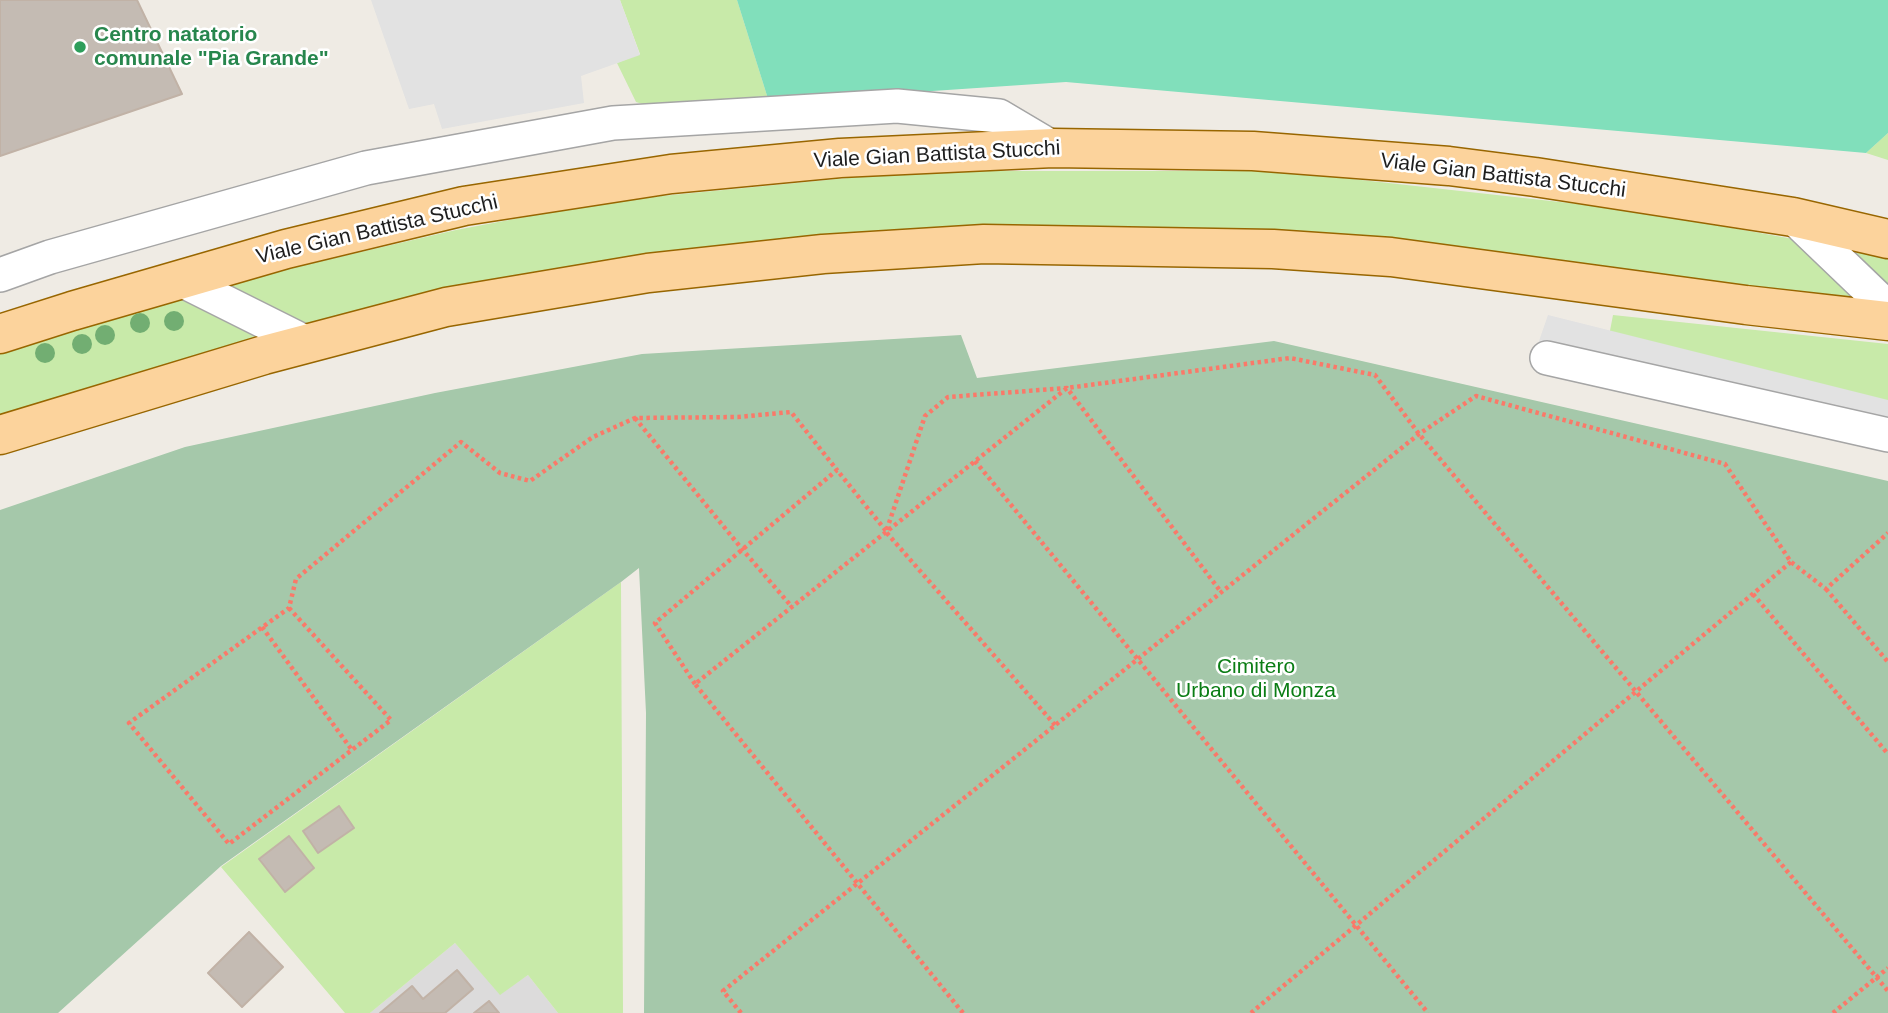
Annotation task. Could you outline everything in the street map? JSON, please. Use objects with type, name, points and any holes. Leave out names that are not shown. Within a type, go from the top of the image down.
[{"type":"main road","name":"Viale Gian Battista Stucchi","points":[[1,334],[286,249],[464,206],[671,174],[840,159],[1053,148],[1253,151],[1449,166],[1793,217],[1888,239]]},
{"type":"main road","points":[[0,435],[307,343],[446,307],[648,273],[823,254],[984,244],[1273,249],[1391,257],[1746,305],[1888,321]]},
{"type":"street","points":[[0,275],[50,257],[366,168],[613,123],[897,106],[999,116],[1053,148]]},
{"type":"street","points":[[1793,217],[1888,308]]},
{"type":"street","points":[[181,280],[307,343]]},
{"type":"street","points":[[1547,358],[1888,435]]},
{"type":"path","points":[[886,532],[925,416],[948,397],[1068,388],[1290,358],[1375,375],[1419,434],[1888,992]]},
{"type":"path","points":[[695,684],[1068,388]]},
{"type":"path","points":[[1068,388],[1221,592]]},
{"type":"path","points":[[741,1013],[723,991],[1419,434],[1476,396],[1725,464],[1791,562],[1826,589],[1888,662]]},
{"type":"path","points":[[289,608],[391,720],[229,844],[129,723],[289,608],[296,579],[461,442],[500,473],[530,481],[593,437],[635,418],[791,412],[886,532],[1055,725]]},
{"type":"path","points":[[635,418],[792,607]]},
{"type":"path","points":[[975,461],[1427,1013]]},
{"type":"path","points":[[837,470],[654,623],[695,684],[964,1013]]},
{"type":"path","points":[[1826,589],[1888,533]]},
{"type":"path","points":[[1251,1013],[1791,562]]},
{"type":"path","points":[[1753,594],[1888,754]]},
{"type":"path","points":[[262,627],[352,750]]},
{"type":"path","points":[[1833,1013],[1888,968]]},
{"type":"shaded area","points":[[371,0],[620,0],[640,55],[581,76],[584,103],[442,129],[434,104],[409,109]]},
{"type":"shaded area","points":[[1548,315],[1888,400],[1888,453],[1530,367]]},
{"type":"shaded area","points":[[455,943],[500,994],[528,975],[558,1013],[370,1013]]},
{"type":"green space","points":[[620,0],[737,0],[769,102],[665,111],[636,102],[617,63],[640,54]]},
{"type":"green space","points":[[737,0],[1888,0],[1888,133],[1866,153],[1066,82],[769,102]]},
{"type":"green space","points":[[1888,133],[1888,160],[1866,153]]},
{"type":"green space","points":[[920,171],[1280,171],[1632,210],[1888,256],[1888,303],[1516,256],[608,264],[0,418],[0,354],[171,296],[456,230],[610,201]]},
{"type":"green space","points":[[1613,315],[1888,344],[1888,402],[1609,336]]},
{"type":"green space","name":"Cimitero Urbano di Monza","points":[[961,335],[977,378],[1274,341],[1888,481],[1888,1013],[644,1013],[646,713],[639,568],[221,866],[58,1013],[0,1013],[0,510],[185,447],[435,393],[642,354]]},
{"type":"green space","points":[[621,582],[623,1013],[558,1013],[528,975],[500,995],[455,943],[370,1013],[345,1013],[221,867]]},
{"type":"building","name":"Centro natatorio comunale \"Pia Grande\"","points":[[0,0],[137,0],[182,94],[0,156]]},
{"type":"building","points":[[339,806],[354,828],[318,853],[303,831]]},
{"type":"building","points":[[289,836],[314,868],[285,892],[259,859]]},
{"type":"building","points":[[249,932],[283,967],[242,1007],[208,973]]},
{"type":"building","points":[[457,970],[473,989],[445,1013],[380,1013],[412,986],[423,999]]},
{"type":"building","points":[[489,1001],[499,1013],[474,1013]]},
{"type":"place","name":"Centro natatorio comunale \"Pia Grande\"","points":[[80,47]]}]
